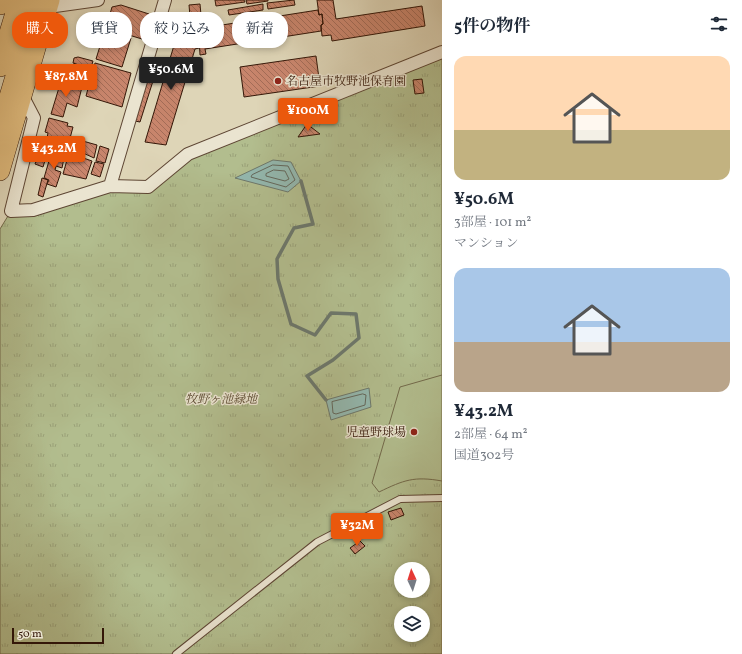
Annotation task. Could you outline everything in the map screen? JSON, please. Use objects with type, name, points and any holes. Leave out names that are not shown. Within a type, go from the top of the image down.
[{"type":"highway","points":[[0,4],[1,0]]},
{"type":"highway","points":[[0,66],[20,0]]},
{"type":"highway","points":[[0,171],[22,95],[46,2]]},
{"type":"highway","points":[[0,130],[46,2]]},
{"type":"street","points":[[46,2],[98,0]]},
{"type":"street","points":[[110,186],[165,0]]},
{"type":"street","points":[[22,95],[34,118],[12,211],[33,210],[110,186],[148,187],[188,154],[442,52]]},
{"type":"lane","points":[[176,654],[317,542],[400,499],[442,498]]},
{"type":"green space","name":"牧野ヶ池緑地","points":[[442,52],[442,654],[0,654],[0,229],[11,211],[110,186],[148,187],[188,154]]},
{"type":"green space","name":"児童野球場","points":[[442,375],[442,481],[424,479],[409,480],[379,492],[372,483],[400,387]]},
{"type":"water","points":[[273,160],[291,162],[301,181],[288,192],[235,178]]},
{"type":"water","points":[[369,388],[371,407],[331,420],[326,400]]},
{"type":"building","points":[[215,0],[244,0],[245,2],[216,6]]},
{"type":"building","points":[[246,0],[268,0],[268,1],[247,4]]},
{"type":"building","points":[[294,0],[295,5],[268,9],[267,3]]},
{"type":"building","points":[[317,0],[333,0],[336,19],[422,6],[425,26],[332,41],[331,35],[322,36],[322,14],[319,15]]},
{"type":"building","points":[[200,4],[201,12],[190,12],[189,5]]},
{"type":"building","points":[[263,4],[263,10],[232,12],[232,15],[229,15],[228,10]]},
{"type":"building","points":[[121,5],[143,12],[140,12],[140,38],[132,36],[132,12],[111,12],[112,7]]},
{"type":"building","points":[[318,10],[319,15],[322,14],[323,24],[321,25],[321,31],[288,36],[288,15]]},
{"type":"building","points":[[232,23],[232,45],[224,46],[224,25]]},
{"type":"building","points":[[99,48],[128,48],[122,67],[96,59]]},
{"type":"building","points":[[173,48],[199,48],[195,49],[166,145],[145,142]]},
{"type":"building","points":[[200,48],[211,48],[205,49],[206,54],[200,55]]},
{"type":"building","points":[[316,56],[320,86],[244,97],[240,67]]},
{"type":"building","points":[[78,57],[93,61],[89,74],[77,70],[79,65],[73,63],[74,58]]},
{"type":"building","points":[[95,63],[131,73],[122,107],[86,96]]},
{"type":"building","points":[[79,75],[89,77],[87,84],[77,82]]},
{"type":"building","points":[[147,79],[153,81],[140,122],[135,121]]},
{"type":"building","points":[[422,79],[424,93],[415,94],[413,80]]},
{"type":"building","points":[[61,81],[75,85],[76,83],[82,87],[77,107],[67,103],[63,117],[51,114]]},
{"type":"building","points":[[49,118],[68,123],[67,126],[73,127],[69,142],[47,138],[48,133],[45,132]]},
{"type":"building","points":[[307,124],[320,134],[298,137]]},
{"type":"building","points":[[72,138],[97,145],[94,158],[70,147]]},
{"type":"building","points":[[54,139],[68,142],[66,148],[52,143]]},
{"type":"building","points":[[100,146],[109,149],[105,163],[96,161]]},
{"type":"building","points":[[40,151],[47,154],[43,167],[35,164]]},
{"type":"building","points":[[69,153],[92,161],[86,179],[63,174]]},
{"type":"building","points":[[51,154],[64,158],[62,168],[56,166],[55,170],[61,172],[56,187],[47,184],[49,180],[44,178]]},
{"type":"building","points":[[95,162],[104,164],[100,177],[91,174]]},
{"type":"building","points":[[42,178],[48,180],[43,197],[38,195]]},
{"type":"building","points":[[401,508],[404,515],[391,520],[388,512]]},
{"type":"building","points":[[360,541],[365,546],[355,554],[350,548]]},
{"type":"waterway","points":[[301,181],[313,224],[294,228],[277,259],[278,279],[291,324],[315,335],[331,313],[356,314],[359,338],[333,360],[307,376],[326,400]]},
{"type":"place","name":"名古屋市牧野池保育園","points":[[278,81]]},
{"type":"place","name":"児童野球場","points":[[414,432]]}]
